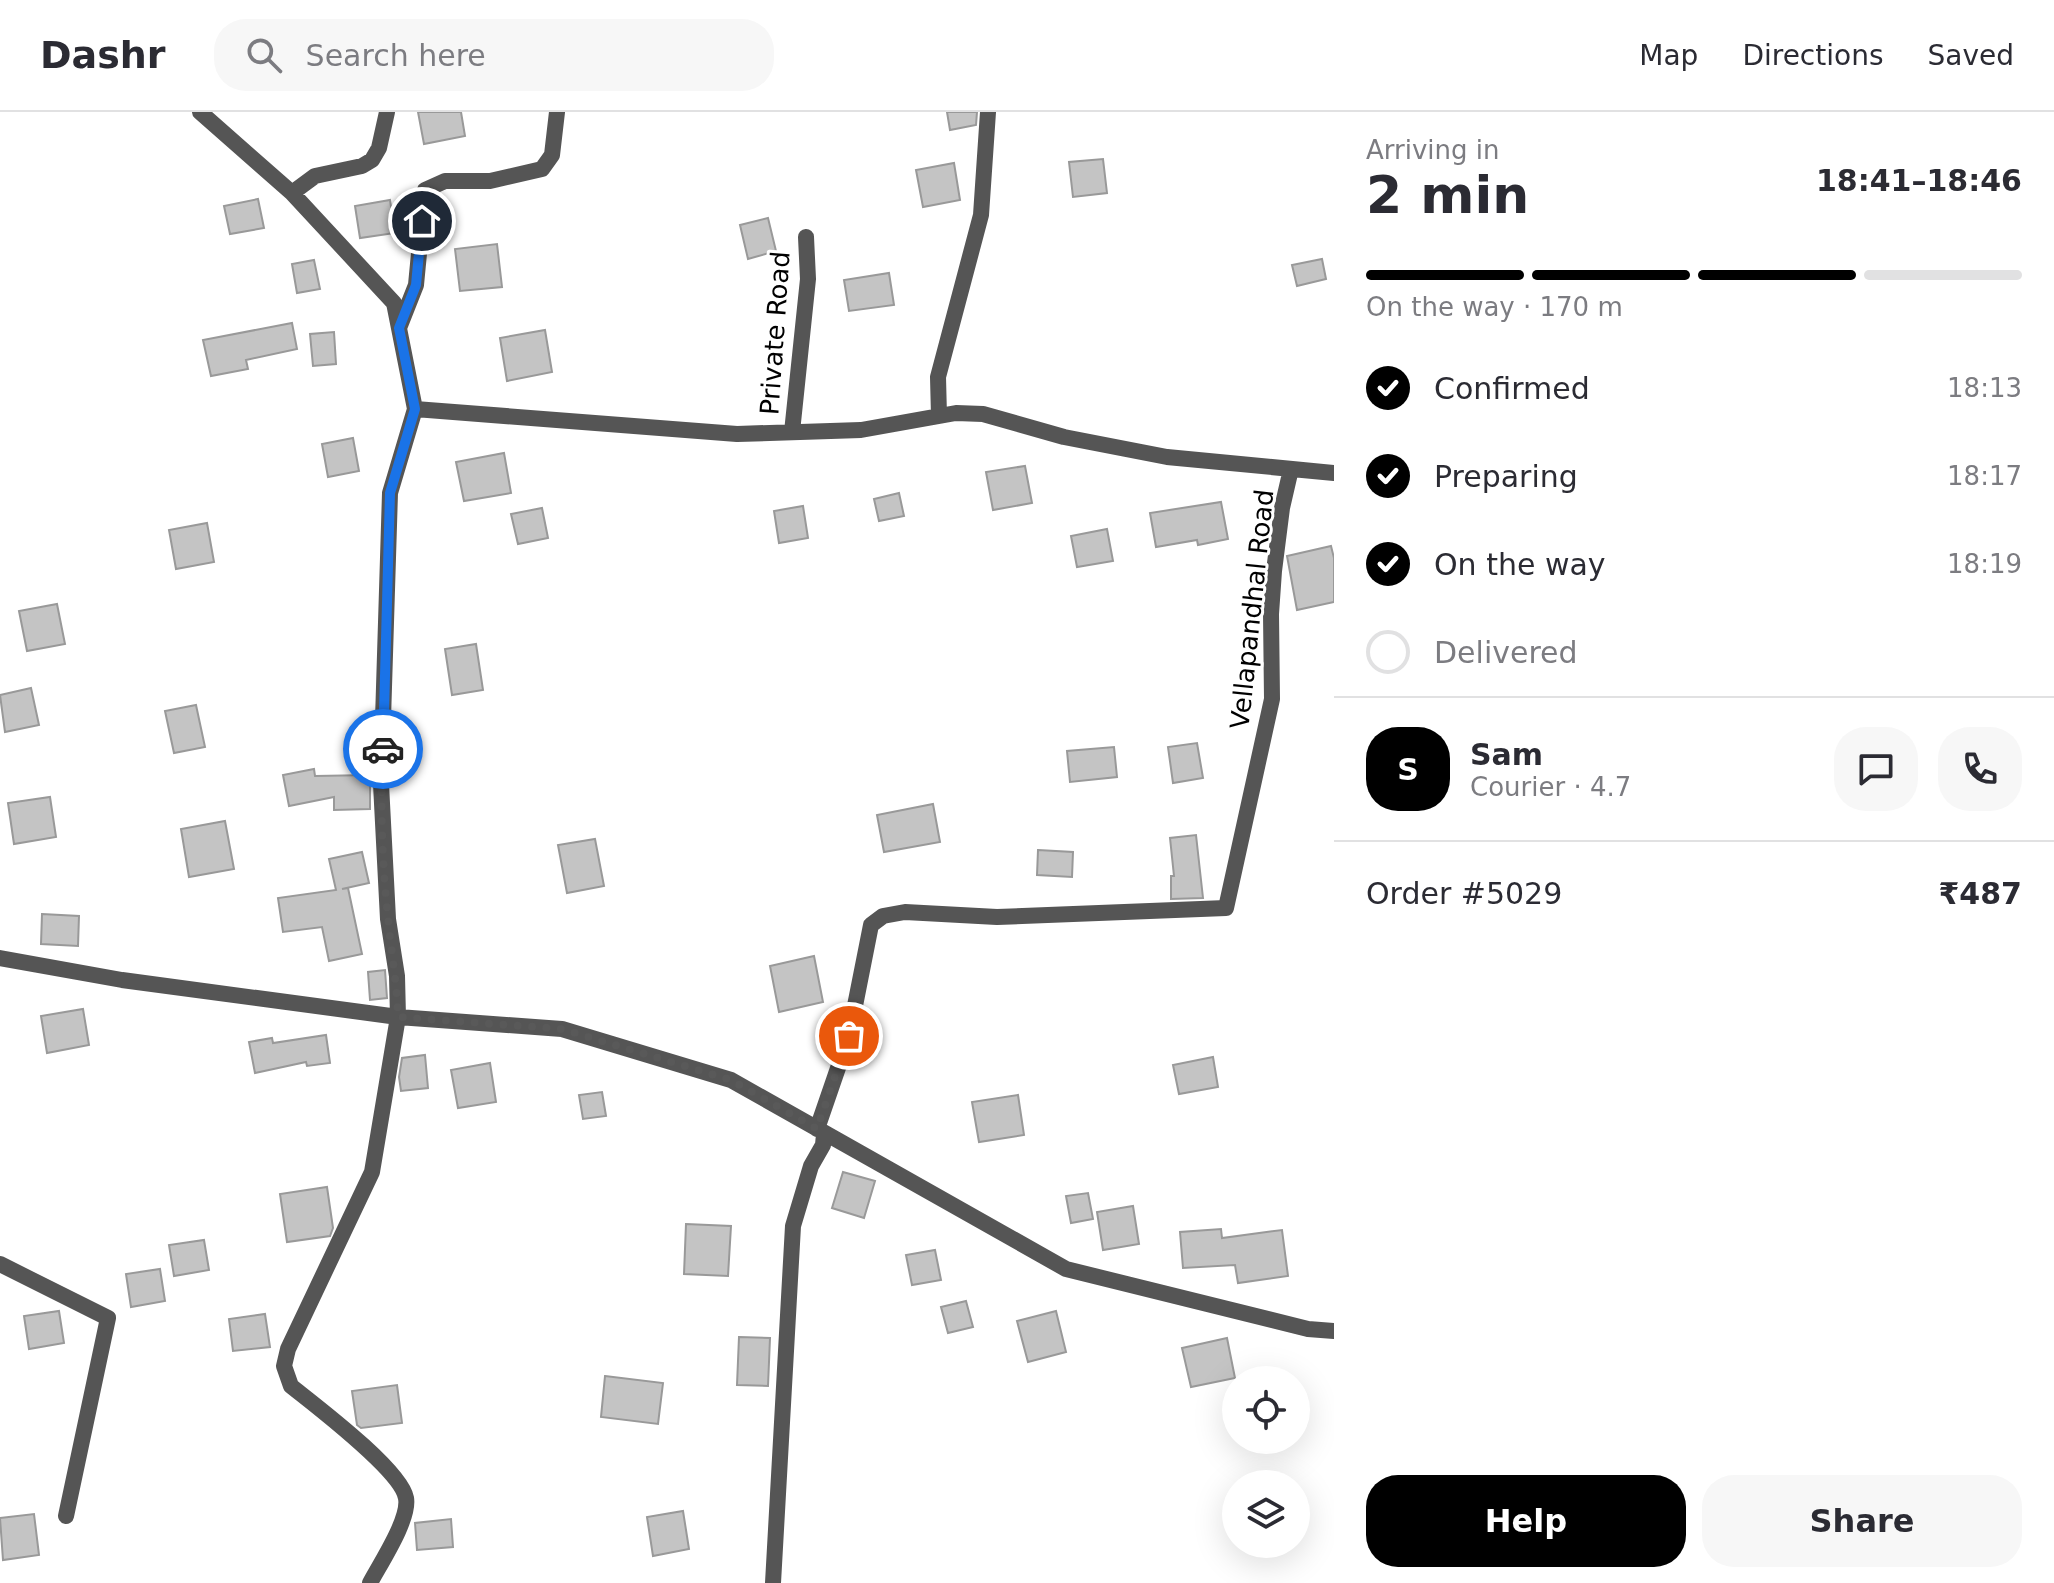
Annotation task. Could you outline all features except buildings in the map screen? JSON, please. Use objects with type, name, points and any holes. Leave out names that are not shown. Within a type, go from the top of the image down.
[{"type":"street","points":[[200,112],[292,193],[394,303],[415,409],[390,493],[381,784],[388,919],[397,976],[398,1017],[372,1172],[307,1306],[284,1366],[291,1386],[394,1476],[406,1498],[404,1517],[370,1583]]},
{"type":"street","points":[[292,193],[315,176],[362,166],[372,160],[379,148],[387,112]]},
{"type":"street","points":[[399,328],[416,285],[425,190],[445,181],[490,181],[542,169],[552,155],[557,112]]},
{"type":"street","points":[[939,416],[938,377],[981,215],[988,112]]},
{"type":"street","name":"Private Road","points":[[792,432],[808,279],[806,237]]},
{"type":"street","points":[[415,409],[737,434],[861,430],[956,413],[983,414],[1064,437],[1167,457],[1334,473]]},
{"type":"street","name":"Vellapandhal Road","points":[[821,1132],[849,1036],[871,925],[883,916],[914,912],[997,917],[1211,911],[1226,908],[1272,699],[1274,571],[1282,508],[1291,469]]},
{"type":"street","points":[[0,958],[122,980],[398,1017],[562,1029],[731,1080],[1066,1269],[1308,1329],[1334,1331]]},
{"type":"street","points":[[773,1583],[793,1226],[811,1166],[823,1145],[821,1132]]},
{"type":"street","points":[[0,1264],[108,1318],[66,1516]]},
{"type":"way so far","points":[[383,749],[383,848],[388,919],[397,976],[398,1017],[562,1029],[731,1080],[817,1129],[849,1036]]},
{"type":"route","points":[[383,749],[390,493],[415,409],[399,328],[416,285],[422,221]]}]
